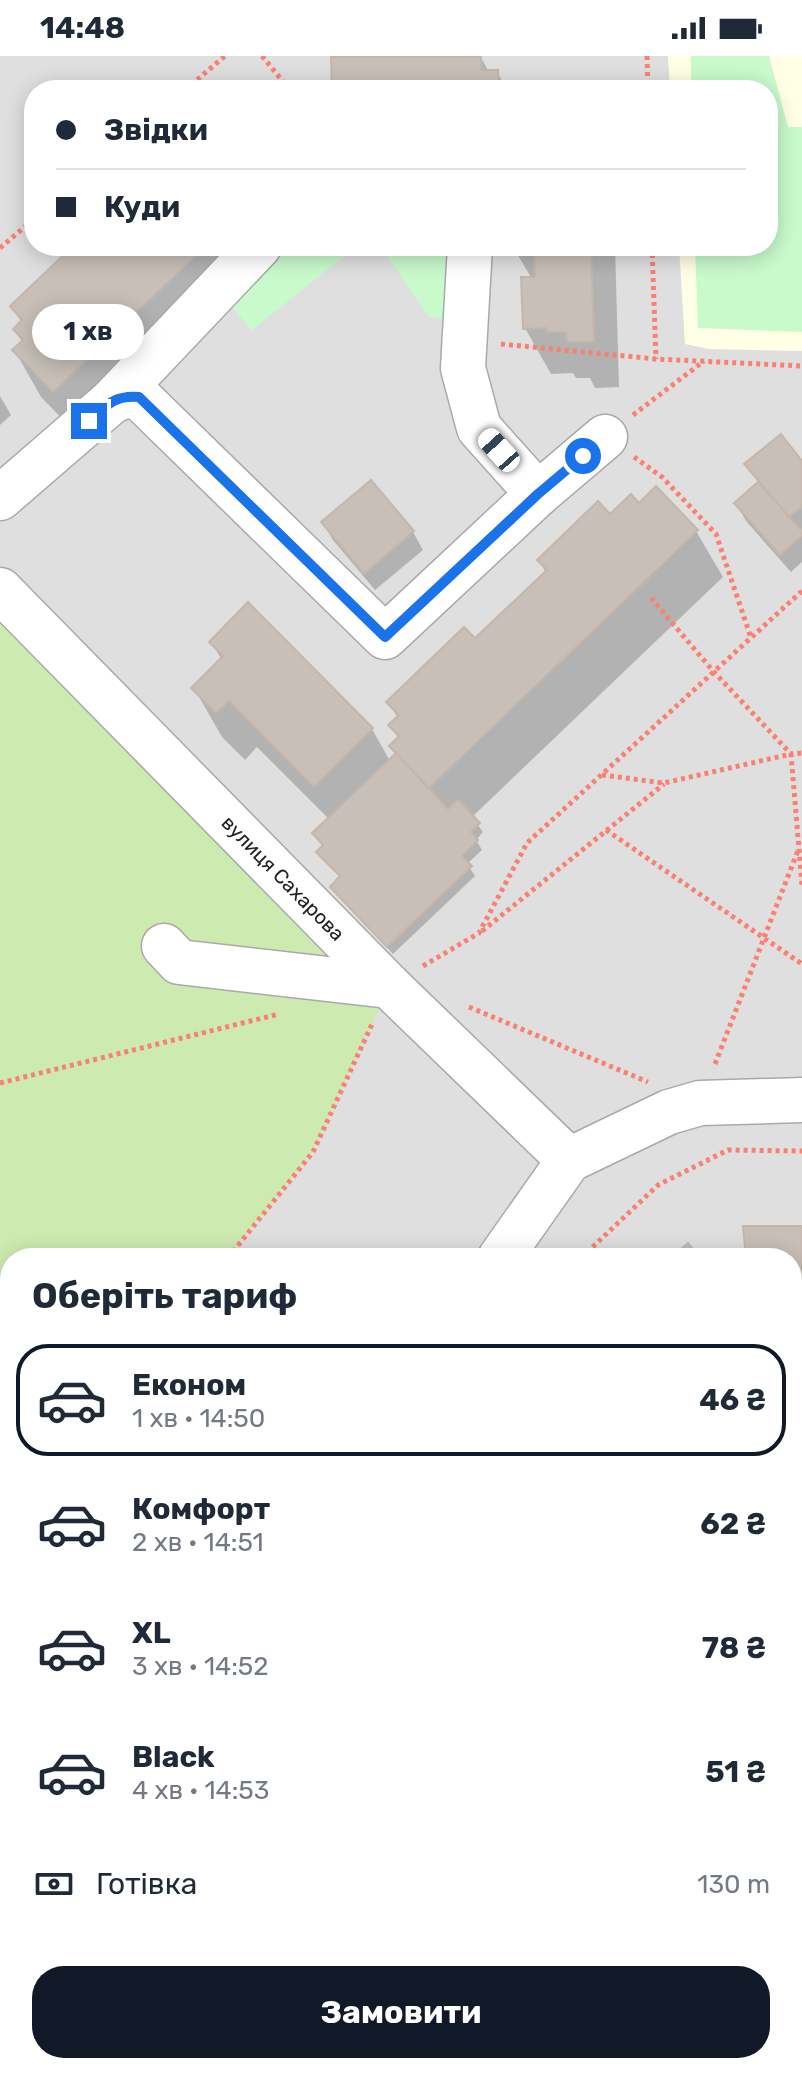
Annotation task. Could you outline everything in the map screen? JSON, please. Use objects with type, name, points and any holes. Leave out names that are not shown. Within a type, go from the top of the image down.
[{"type":"street","points":[[0,498],[111,402],[250,256]]},
{"type":"street","points":[[469,256],[463,368],[479,428],[538,494]]},
{"type":"street","points":[[111,402],[124,396],[139,397],[385,637],[538,494],[605,437]]},
{"type":"street","name":"вулиця Сахарова","points":[[0,590],[402,979],[569,1160]]},
{"type":"street","points":[[164,946],[179,962],[402,979]]},
{"type":"street","points":[[507,1248],[569,1160],[669,1112],[700,1103],[802,1100]]},
{"type":"path","points":[[197,80],[225,56]]},
{"type":"path","points":[[262,56],[282,80]]},
{"type":"path","points":[[647,56],[648,80]]},
{"type":"path","points":[[0,248],[24,228]]},
{"type":"path","points":[[652,256],[656,359]]},
{"type":"path","points":[[464,341],[656,359],[802,366]]},
{"type":"path","points":[[704,361],[605,437],[662,477],[716,534],[751,638]]},
{"type":"path","points":[[479,933],[527,843],[802,591]]},
{"type":"path","points":[[651,598],[714,672],[791,754],[802,885]]},
{"type":"path","points":[[601,775],[664,783],[802,753]]},
{"type":"path","points":[[236,1248],[313,1152],[402,979],[479,933],[664,783]]},
{"type":"path","points":[[606,830],[802,964]]},
{"type":"path","points":[[460,1003],[700,1103],[799,848]]},
{"type":"path","points":[[0,1083],[284,1012]]},
{"type":"path","points":[[592,1248],[658,1185],[728,1150],[802,1151]]},
{"type":"shaded area","points":[[0,56],[802,56],[802,1248],[236,1248],[313,1152],[0,590]]},
{"type":"shaded area","points":[[668,56],[802,56],[802,351],[709,349],[685,344],[680,256],[778,256],[778,80],[669,80]]},
{"type":"green space","points":[[691,56],[769,56],[775,80],[691,80]]},
{"type":"green space","points":[[778,90],[788,127],[802,127],[802,332],[698,328],[695,256],[778,256]]},
{"type":"green space","points":[[257,256],[344,256],[252,330],[218,292]]},
{"type":"green space","points":[[387,256],[459,256],[457,320],[429,317]]},
{"type":"green space","points":[[0,590],[389,986],[313,1152],[236,1248],[0,1248]]},
{"type":"building","points":[[481,56],[481,70],[498,70],[498,80],[332,80],[331,57]]},
{"type":"building","points":[[62,256],[196,256],[53,392],[12,350],[23,340],[13,329],[22,320],[10,306]]},
{"type":"building","points":[[534,256],[591,256],[594,342],[567,342],[566,332],[547,332],[547,328],[523,329],[521,277],[535,277]]},
{"type":"building","points":[[781,434],[802,461],[802,507],[789,517],[744,464]]},
{"type":"building","points":[[371,480],[414,531],[364,574],[321,522]]},
{"type":"building","points":[[758,482],[802,531],[802,536],[780,555],[734,503]]},
{"type":"building","points":[[656,486],[698,530],[429,788],[389,746],[399,736],[388,725],[399,715],[386,702],[464,627],[475,638],[547,570],[537,560],[598,501],[610,514],[631,494],[639,503]]},
{"type":"building","points":[[248,602],[373,728],[314,787],[229,701],[216,713],[191,688],[223,656],[209,642]]},
{"type":"building","points":[[396,753],[448,809],[458,800],[480,823],[471,832],[478,840],[462,856],[472,866],[387,947],[330,887],[340,876],[316,852],[323,845],[312,833]]},
{"type":"building","points":[[743,1226],[802,1226],[802,1248],[745,1248]]},
{"type":"route","points":[[89,421],[111,402],[124,396],[139,397],[385,637],[583,456]]}]
